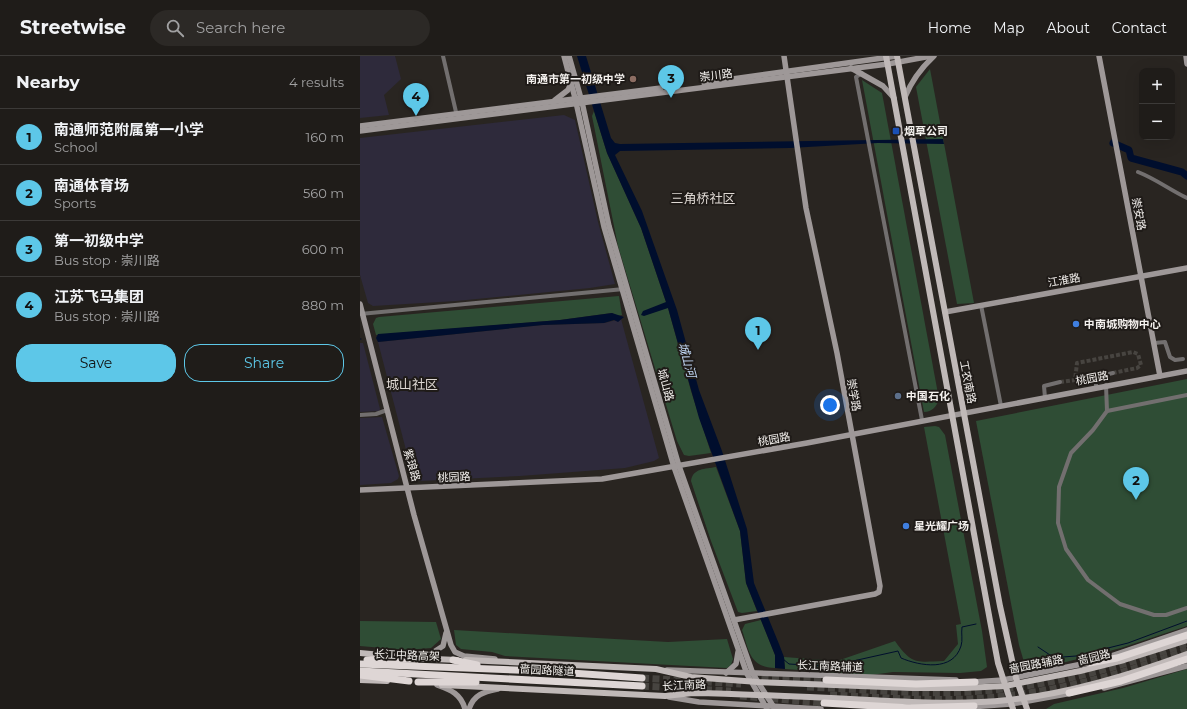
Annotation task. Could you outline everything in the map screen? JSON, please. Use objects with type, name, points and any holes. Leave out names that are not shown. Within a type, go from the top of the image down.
[{"type":"highway","points":[[1089,664],[1117,658],[1187,635]]},
{"type":"highway","points":[[360,661],[420,659]]},
{"type":"highway","points":[[1069,693],[1122,681],[1187,659]]},
{"type":"highway","name":"长江中路高架","points":[[360,664],[453,664]]},
{"type":"highway","name":"啬园路隧道","points":[[453,664],[642,678]]},
{"type":"highway","name":"长江中路高架","points":[[360,671],[452,676]]},
{"type":"highway","points":[[360,675],[409,681]]},
{"type":"highway","name":"啬园路隧道","points":[[452,676],[642,686]]},
{"type":"highway","points":[[826,680],[916,684],[974,682]]},
{"type":"highway","points":[[418,682],[491,682],[565,686],[601,684]]},
{"type":"highway","points":[[822,706],[911,708],[974,706]]},
{"type":"main road","name":"工农南路","points":[[898,58],[1000,606],[1017,680],[1027,709]]},
{"type":"main road","name":"工农南路","points":[[887,59],[991,626],[1004,683],[1011,704]]},
{"type":"main road","name":"啬园路","points":[[1004,683],[1118,661],[1187,640]]},
{"type":"main road","name":"长江南路","points":[[360,653],[386,654],[453,664],[513,662],[656,669],[691,677],[755,682],[912,688],[1004,683]]},
{"type":"main road","points":[[1011,704],[1130,673],[1187,654]]},
{"type":"main road","points":[[720,679],[728,682],[730,686],[724,694]]},
{"type":"main road","name":"长江南路","points":[[360,680],[409,681],[437,685],[665,696],[693,693],[1011,704]]},
{"type":"street","points":[[443,56],[456,112]]},
{"type":"street","name":"城山路","points":[[564,56],[571,83],[581,100]]},
{"type":"street","name":"城山路","points":[[569,56],[581,100],[604,227],[625,289],[676,467],[738,648],[750,674],[774,708]]},
{"type":"street","name":"崇学路","points":[[734,620],[875,594],[878,592],[880,586],[850,434],[837,353],[806,208],[784,56]]},
{"type":"street","points":[[853,59],[859,56]]},
{"type":"street","name":"崇川路","points":[[787,74],[853,59],[887,59],[931,56]]},
{"type":"street","points":[[905,97],[912,82],[934,56]]},
{"type":"street","name":"崇安路","points":[[1099,56],[1160,376]]},
{"type":"street","points":[[1186,56],[1187,64]]},
{"type":"street","name":"崇川路","points":[[360,132],[603,97],[787,74],[850,68],[887,59]]},
{"type":"street","points":[[850,68],[862,73],[883,86],[894,98]]},
{"type":"street","points":[[862,73],[856,77],[922,420]]},
{"type":"street","points":[[555,100],[568,90],[571,83]]},
{"type":"street","name":"崇川路","points":[[360,126],[555,100],[581,100]]},
{"type":"street","points":[[1138,172],[1158,180],[1161,185],[1187,198]]},
{"type":"street","name":"江淮路","points":[[945,312],[1187,268]]},
{"type":"street","points":[[361,314],[625,289]]},
{"type":"street","name":"紫琅路","points":[[360,304],[361,314],[446,630],[455,652],[464,656],[513,662]]},
{"type":"street","points":[[981,305],[1001,406]]},
{"type":"street","points":[[1154,344],[1165,342],[1170,357],[1175,360],[1183,359]]},
{"type":"street","name":"桃园路","points":[[360,490],[409,489],[602,479],[725,458],[952,414],[1045,398],[1106,385],[1187,371]]},
{"type":"street","points":[[1096,388],[1096,377],[1113,373]]},
{"type":"street","points":[[1045,398],[1044,386],[1060,382]]},
{"type":"street","points":[[1106,385],[1107,411],[1093,430],[1071,453],[1059,487],[1058,523],[1066,550],[1088,580],[1120,604],[1154,615],[1166,615],[1187,608]]},
{"type":"street","points":[[1107,411],[1187,395]]},
{"type":"street","points":[[360,415],[376,414],[387,410]]},
{"type":"street","name":"城山路","points":[[676,467],[734,620],[750,674]]},
{"type":"street","points":[[420,659],[442,646],[446,630]]},
{"type":"street","name":"啬园路辅路","points":[[1017,680],[1089,664],[1187,630]]},
{"type":"street","points":[[726,673],[736,664],[738,648]]},
{"type":"street","points":[[1024,700],[1112,687],[1187,666]]},
{"type":"street","name":"长江南路辅道","points":[[656,669],[750,674],[945,679],[1004,683]]},
{"type":"street","name":"城山路","points":[[755,682],[759,695],[766,707]]},
{"type":"street","points":[[437,685],[452,690],[460,697],[465,709]]},
{"type":"street","points":[[469,709],[476,696],[482,692],[500,688]]},
{"type":"street","points":[[665,696],[699,702],[774,708],[822,706]]},
{"type":"street","points":[[958,709],[974,706],[1011,704]]},
{"type":"shaded area","points":[[360,56],[395,56],[401,79],[384,95],[389,115],[360,118]]},
{"type":"shaded area","points":[[564,115],[575,120],[598,222],[615,284],[590,288],[456,301],[373,306],[368,303],[360,275],[360,138]]},
{"type":"shaded area","points":[[621,319],[659,458],[654,461],[625,468],[520,476],[420,481],[413,477],[378,342],[543,325],[604,323]]},
{"type":"shaded area","points":[[360,343],[363,343],[380,409],[379,411],[360,412]]},
{"type":"shaded area","points":[[382,417],[399,476],[398,479],[391,483],[360,485],[360,418]]},
{"type":"green space","points":[[930,69],[974,303],[957,304],[916,87]]},
{"type":"green space","points":[[862,80],[882,93],[939,399],[934,408],[927,412],[924,412]]},
{"type":"green space","points":[[594,111],[607,153],[641,228],[668,308],[691,391],[711,453],[689,456],[684,455],[677,441],[618,246],[592,116]]},
{"type":"green space","points":[[619,296],[622,315],[617,316],[612,313],[560,320],[376,335],[373,324],[376,318],[379,317]]},
{"type":"green space","points":[[1187,379],[1187,626],[1121,648],[1058,664],[1036,668],[1024,662],[1019,645],[976,421]]},
{"type":"green space","points":[[924,427],[939,427],[945,435],[982,631],[987,667],[981,671],[960,673],[893,672],[871,675],[785,669],[784,657],[837,661],[895,641],[906,654],[915,660],[927,662],[944,661],[958,644],[956,625],[961,624]]},
{"type":"green space","points":[[716,467],[740,531],[746,583],[757,611],[742,613],[738,612],[711,541],[691,481],[692,477],[697,471]]},
{"type":"green space","points":[[761,620],[775,655],[775,668],[766,667],[755,661],[751,656],[742,630],[745,624]]},
{"type":"green space","points":[[360,621],[436,622],[441,639],[431,648],[406,650],[360,646]]},
{"type":"green space","points":[[454,630],[668,642],[727,639],[733,659],[731,665],[727,668],[505,656],[492,652],[461,649],[456,645]]},
{"type":"green space","points":[[1187,669],[1187,709],[1046,709],[1054,704],[1123,688]]},
{"type":"water","name":"城山河","points":[[577,56],[586,56],[611,138],[615,143],[943,139],[944,144],[878,143],[790,148],[620,151],[615,155],[642,211],[677,310],[699,390],[722,451],[747,529],[754,583],[784,657],[785,669],[775,668],[775,655],[746,583],[740,531],[699,418],[668,308],[644,316],[641,315],[643,311],[666,302],[641,228],[607,153]]},
{"type":"water","points":[[612,313],[624,317],[618,322],[614,320],[604,323],[543,325],[378,342],[376,338],[378,334],[560,320]]},
{"type":"waterway","points":[[1113,143],[1129,150],[1131,158],[1182,172],[1187,176]]},
{"type":"waterway","points":[[1038,647],[1050,655],[1063,657],[1076,656],[1128,643],[1187,621]]},
{"type":"waterway","points":[[783,659],[789,664],[840,667],[853,661],[898,651],[901,658],[926,665],[935,665],[951,660],[957,654],[962,644],[962,627],[976,624]]},
{"type":"tunnel","points":[[1060,382],[1075,380],[1077,363],[1133,352],[1138,354],[1141,365],[1137,368],[1113,373]]},
{"type":"tunnel","points":[[807,687],[928,693],[996,690],[1052,682],[1079,676],[1134,661],[1187,643]]},
{"type":"tunnel","points":[[830,695],[932,700],[966,699],[1022,694],[1078,684],[1106,677],[1187,650]]},
{"type":"tunnel","points":[[642,678],[741,684]]},
{"type":"tunnel","points":[[751,678],[826,680]]},
{"type":"tunnel","points":[[642,686],[731,691]]},
{"type":"tunnel","points":[[740,696],[824,703]]},
{"type":"place","name":"南通市第一初级中学","points":[[633,79]]},
{"type":"place","name":"第一初级中学","points":[[671,98]]},
{"type":"place","name":"江苏飞马集团","points":[[416,116]]},
{"type":"place","name":"烟草公司","points":[[896,131]]},
{"type":"place","name":"中南城购物中心","points":[[1076,324]]},
{"type":"place","name":"南通师范附属第一小学","points":[[758,350]]},
{"type":"place","name":"中国石化","points":[[898,396]]},
{"type":"place","name":"南通体育场","points":[[1136,500]]},
{"type":"place","name":"星光耀广场","points":[[906,526]]},
{"type":"district","name":"三角桥社区","points":[[703,198]]},
{"type":"district","name":"城山社区","points":[[412,384]]}]
